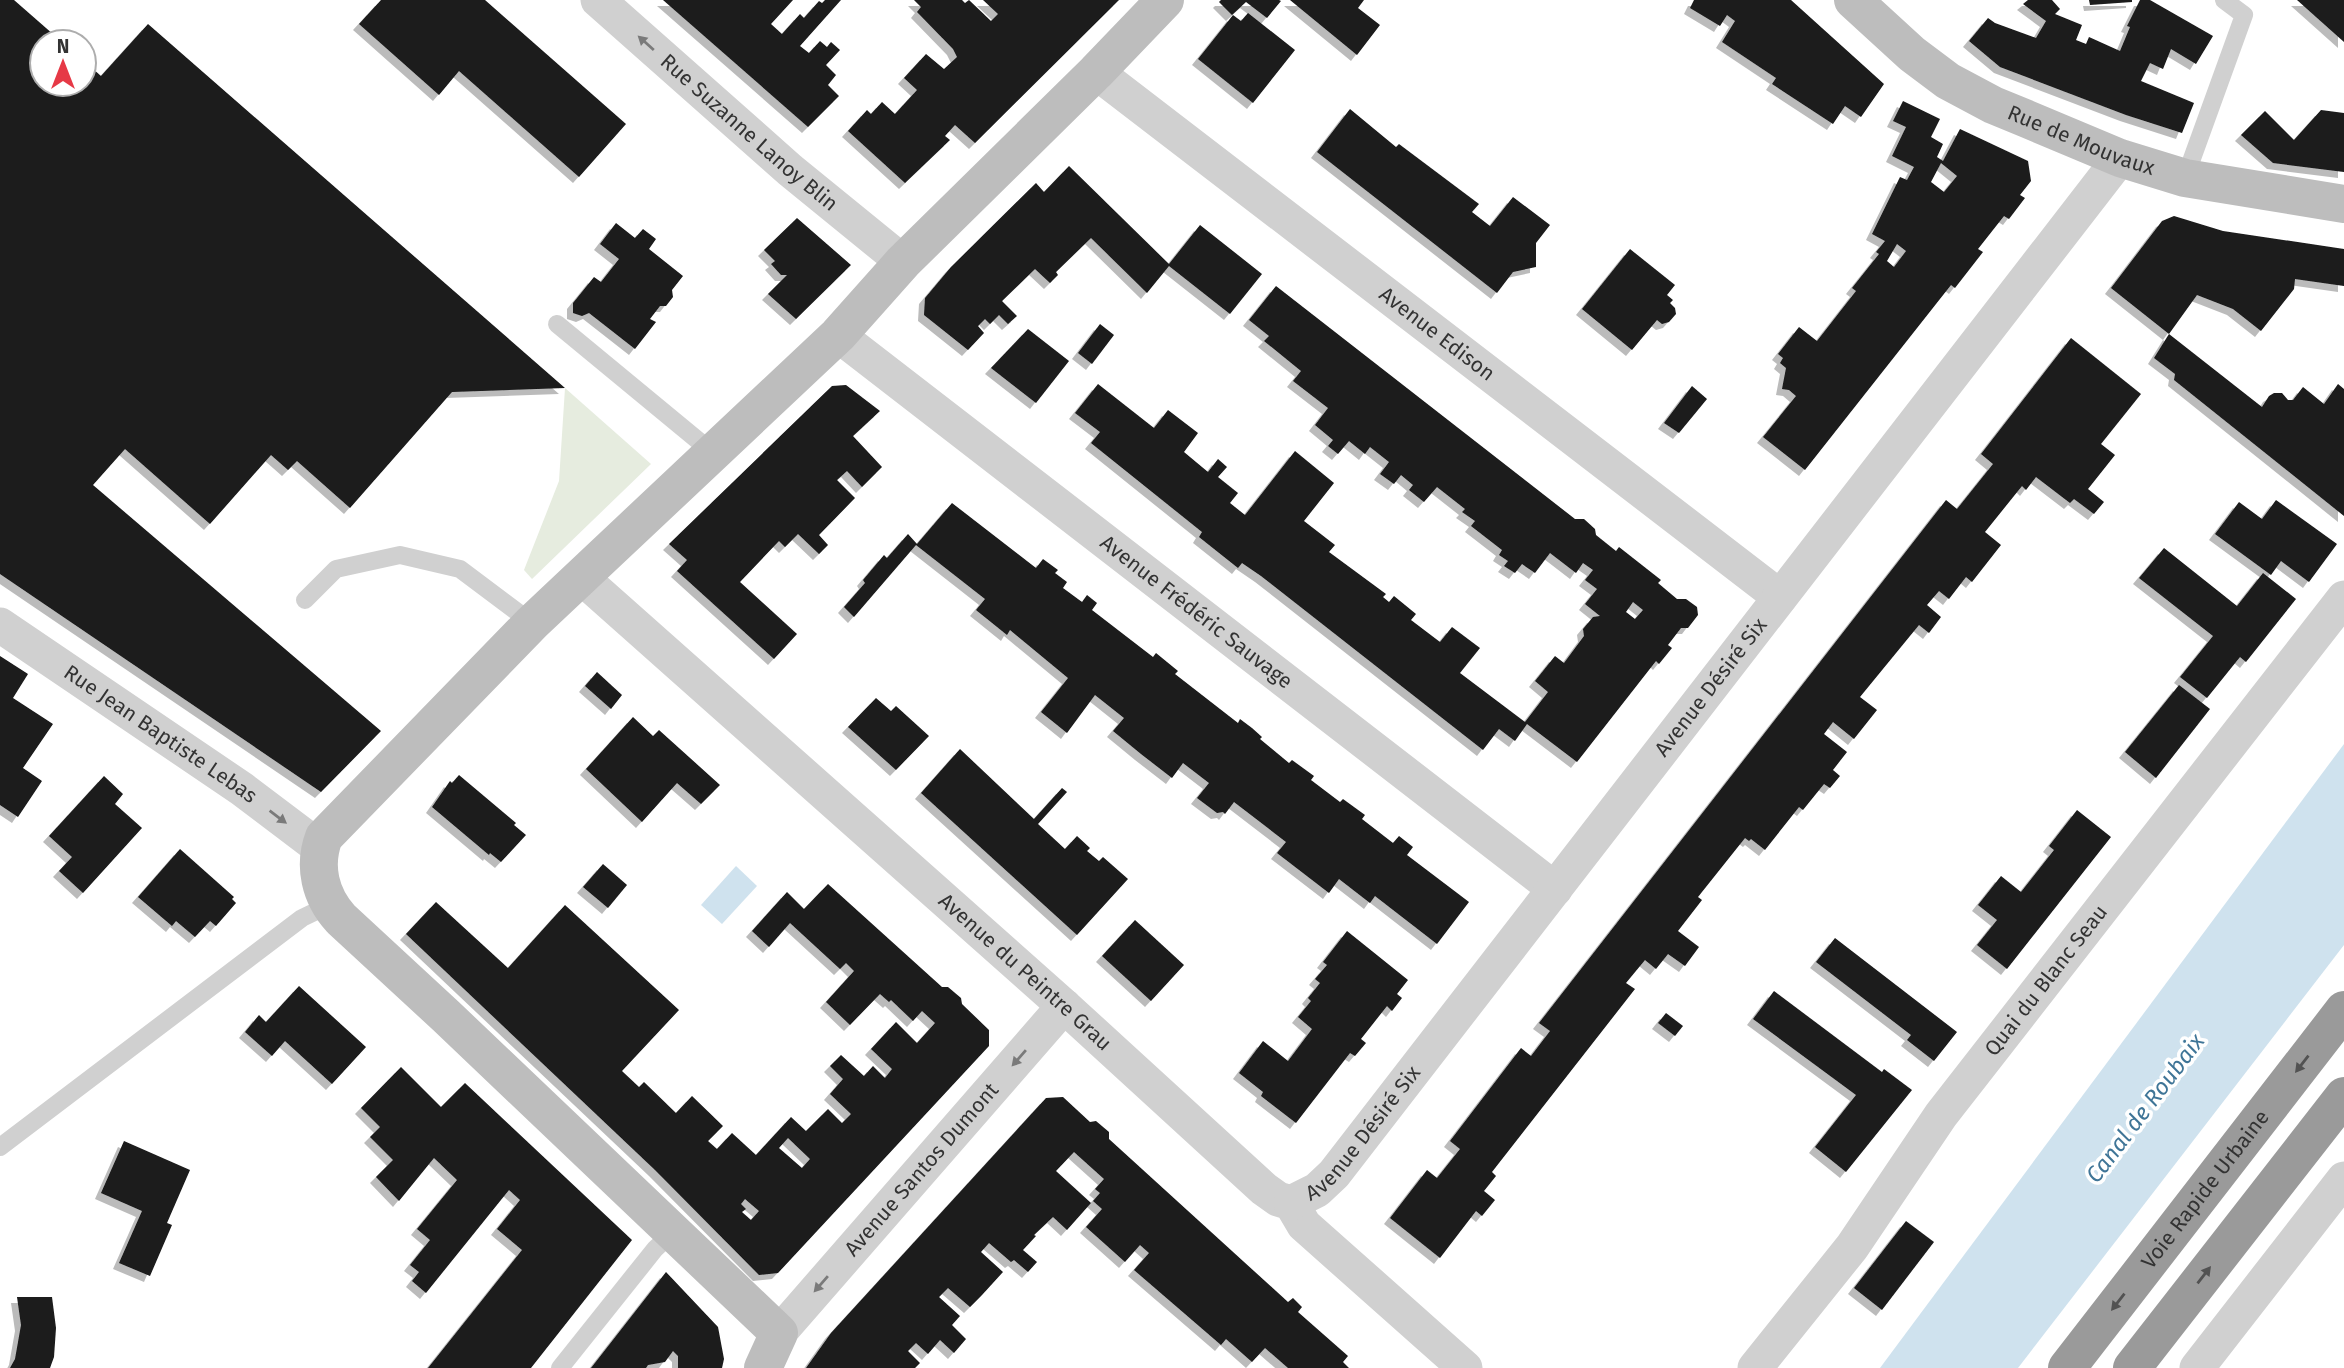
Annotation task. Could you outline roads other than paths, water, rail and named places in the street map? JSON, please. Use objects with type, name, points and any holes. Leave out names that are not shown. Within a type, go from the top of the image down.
[{"type":"highway","name":"Voie Rapide Urbaine","points":[[2067,1368],[2344,1010]]},
{"type":"highway","points":[[2132,1368],[2344,1096]]},
{"type":"street","name":"Rue Suzanne Lanoy Blin","points":[[598,0],[790,170],[904,262]]},
{"type":"street","points":[[763,1368],[779,1333],[446,1016],[359,938],[329,905],[319,876],[320,848],[324,837],[532,623],[838,335],[904,262],[1165,0]]},
{"type":"street","name":"Rue de Mouvaux","points":[[1853,0],[1913,54],[1948,81],[1993,105],[2120,158],[2185,178],[2344,204]]},
{"type":"street","name":"Avenue Edison","points":[[1096,72],[1780,597]]},
{"type":"street","name":"Avenue Désiré Six","points":[[1291,1203],[1317,1190],[1334,1174],[2120,158]]},
{"type":"street","name":"Avenue Frédéric Sauvage","points":[[838,335],[1555,889]]},
{"type":"street","name":"Avenue du Peintre Grau","points":[[582,578],[1064,1006],[1264,1189],[1278,1199],[1291,1203],[1304,1225],[1465,1368]]},
{"type":"street","name":"Quai du Blanc Seau","points":[[1755,1368],[1852,1247],[1941,1115],[2344,597]]},
{"type":"street","name":"Rue Jean Baptiste Lebas","points":[[0,625],[242,789],[320,848]]},
{"type":"street","name":"Avenue Santos Dumont","points":[[779,1333],[1064,1006]]},
{"type":"street","points":[[2197,1368],[2344,1179]]},
{"type":"lane","points":[[2185,178],[2244,15],[2224,0]]},
{"type":"lane","points":[[557,324],[712,452]]},
{"type":"lane","points":[[305,600],[336,569],[400,555],[460,569],[532,623]]},
{"type":"lane","points":[[0,1147],[302,918],[329,905]]},
{"type":"lane","points":[[560,1368],[655,1249],[672,1233]]},
{"type":"water","name":"Canal de Roubaix","points":[[2344,744],[2344,945],[2018,1368],[1880,1368]]},
{"type":"water","points":[[736,866],[757,886],[722,924],[701,905]]}]
